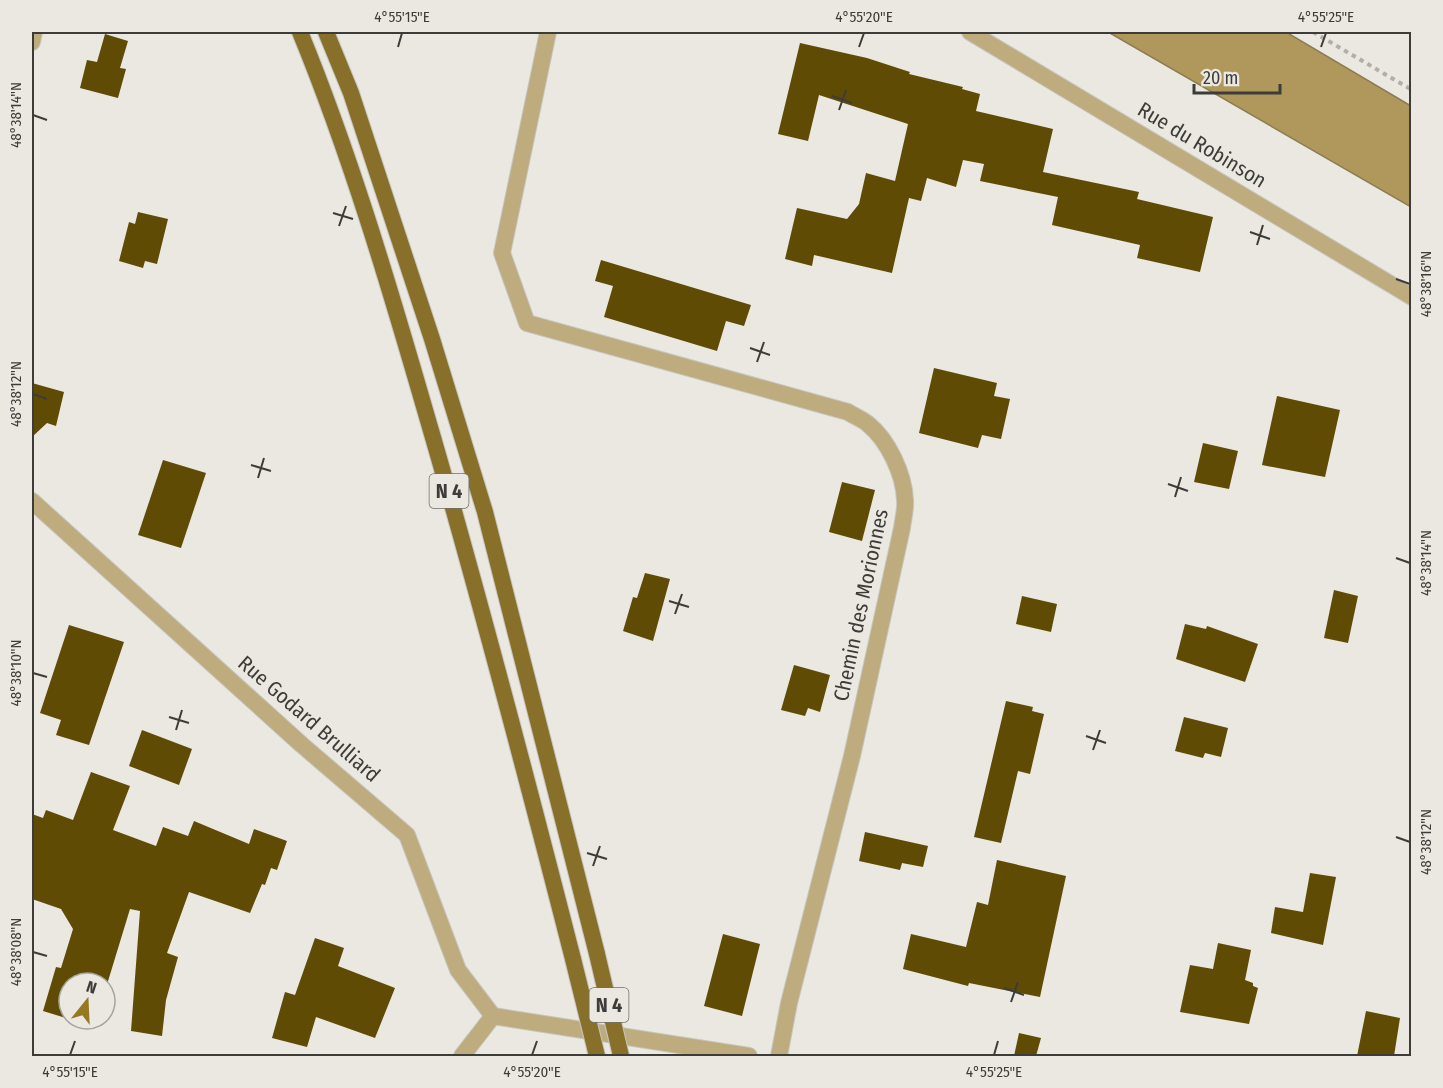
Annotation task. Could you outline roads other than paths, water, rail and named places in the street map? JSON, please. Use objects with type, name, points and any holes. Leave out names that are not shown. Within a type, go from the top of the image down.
[{"type":"highway","name":"N 4","points":[[300,32],[330,107],[405,341],[456,515],[597,1056]]},
{"type":"highway","name":"N 4","points":[[326,32],[351,93],[432,339],[485,512],[621,1056]]},
{"type":"street","points":[[32,42],[34,32]]},
{"type":"street","name":"Chemin des Morionnes","points":[[548,32],[502,253],[527,323],[848,412],[868,424],[882,439],[901,479],[905,500],[902,528],[852,756],[789,1003],[779,1056]]},
{"type":"street","name":"Rue du Robinson","points":[[970,32],[1412,297]]},
{"type":"street","name":"Rue Godard Brulliard","points":[[32,501],[302,745],[407,835],[458,970],[493,1016]]},
{"type":"street","points":[[462,1056],[493,1016],[750,1056]]}]
